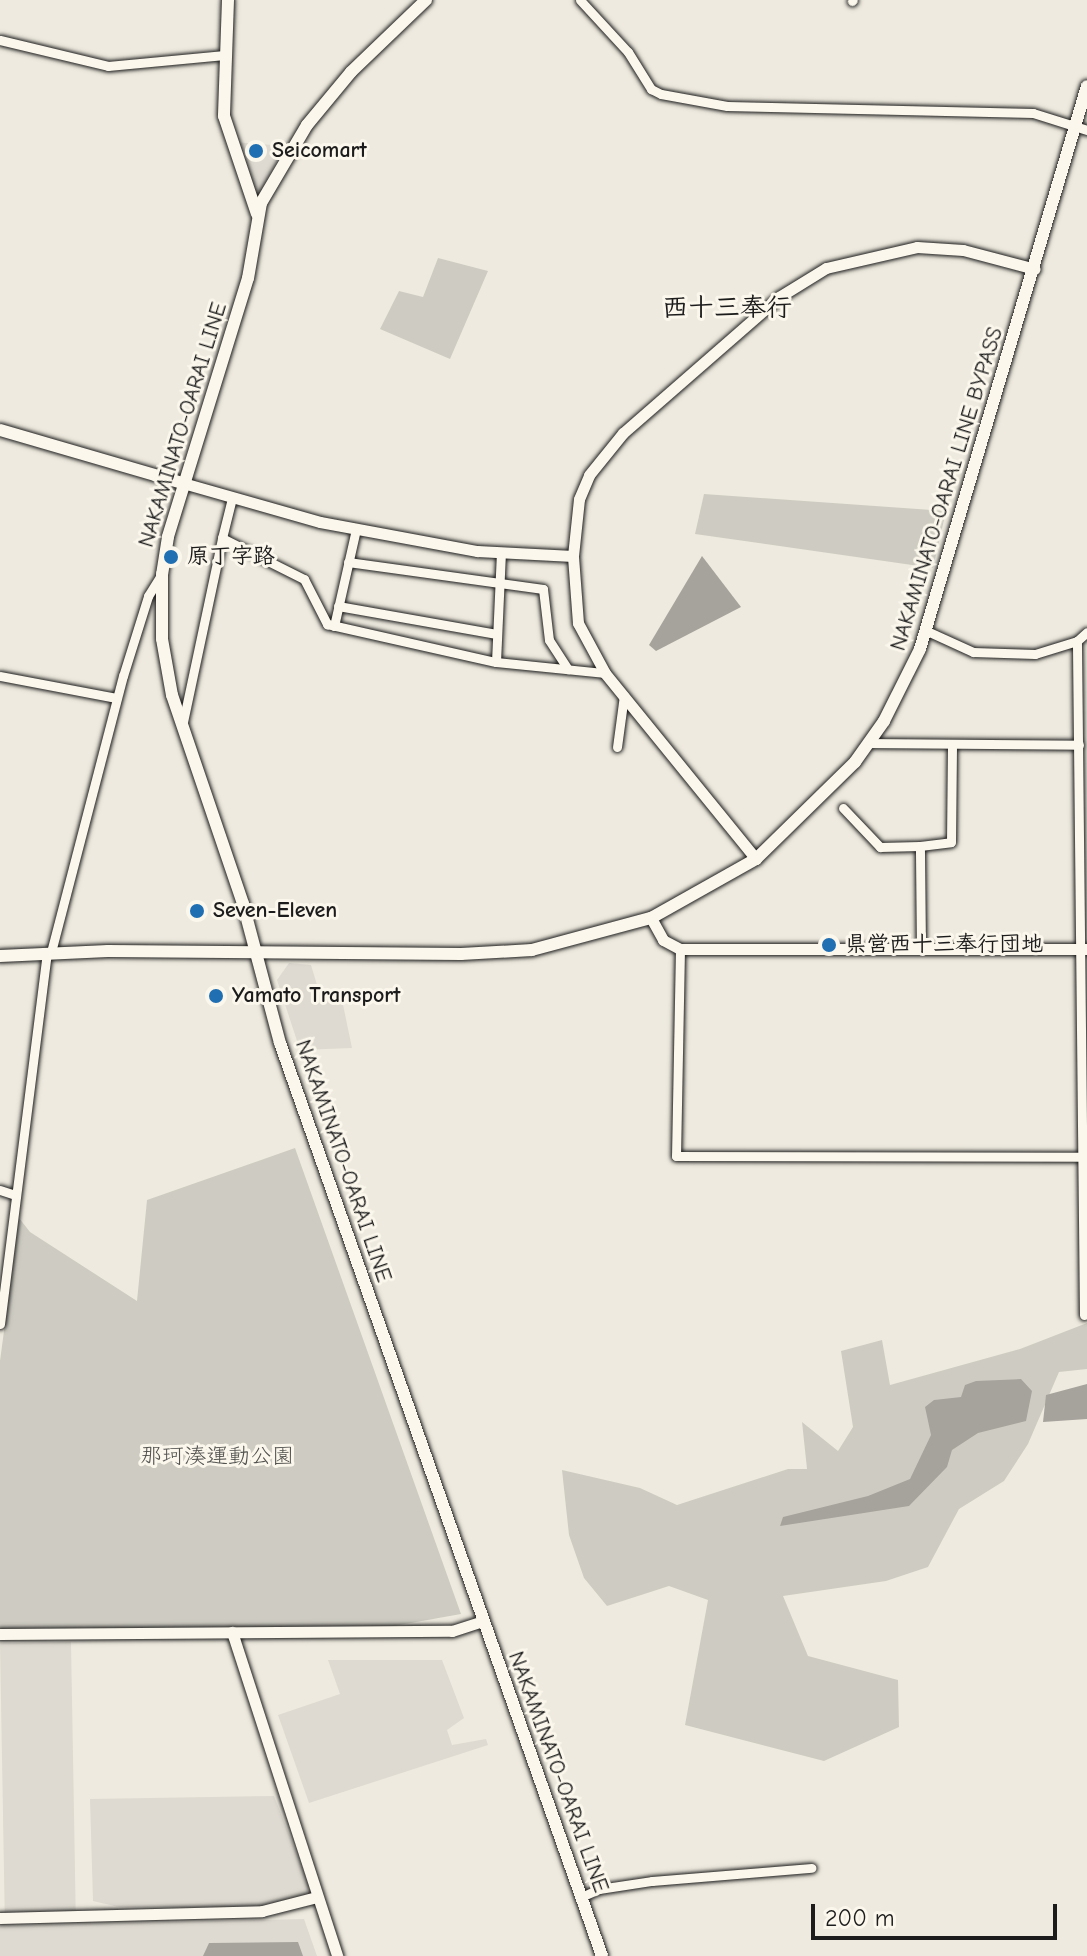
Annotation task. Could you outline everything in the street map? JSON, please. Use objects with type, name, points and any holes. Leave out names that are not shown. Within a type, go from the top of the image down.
[{"type":"main road","points":[[228,0],[224,116],[257,214]]},
{"type":"main road","name":"NAKAMINATO-OARAI LINE","points":[[426,0],[351,72],[307,125],[277,168],[257,214],[248,278],[183,483],[162,574],[164,660],[183,730],[243,904],[280,1043],[602,1956]]},
{"type":"main road","name":"NAKAMINATO-OARAI LINE BYPASS","points":[[0,956],[49,952],[253,950],[505,953],[571,943],[651,918],[756,859],[822,800],[869,743],[927,631],[1035,269],[1081,128],[1087,86]]},
{"type":"main road","points":[[0,430],[183,483]]},
{"type":"street","points":[[580,0],[628,52],[651,89],[661,94],[727,106],[1033,113],[1081,128]]},
{"type":"street","points":[[0,40],[108,66],[224,55]]},
{"type":"street","points":[[756,859],[605,673],[578,623],[573,556],[579,499],[602,454],[798,284],[850,259],[917,247],[963,250],[1035,269]]},
{"type":"street","points":[[183,483],[356,529],[501,552],[573,556]]},
{"type":"street","points":[[183,730],[232,498]]},
{"type":"street","points":[[334,626],[356,529]]},
{"type":"street","points":[[222,538],[304,579],[327,624],[496,662],[605,673]]},
{"type":"street","points":[[496,662],[501,552]]},
{"type":"street","points":[[348,562],[499,586],[543,589],[549,640],[568,669]]},
{"type":"street","points":[[0,1324],[49,952],[116,698],[148,596],[162,574]]},
{"type":"street","points":[[338,606],[497,634]]},
{"type":"street","points":[[927,631],[973,652],[1035,654],[1077,641],[1087,632]]},
{"type":"street","points":[[1077,641],[1083,667],[1079,745],[1083,804],[1084,1315]]},
{"type":"street","points":[[0,676],[116,698]]},
{"type":"street","points":[[617,747],[624,695]]},
{"type":"street","points":[[869,743],[1079,745]]},
{"type":"street","points":[[843,808],[880,847],[951,842],[952,745]]},
{"type":"street","points":[[920,846],[921,949]]},
{"type":"street","points":[[651,918],[663,940],[680,949],[1083,949]]},
{"type":"street","points":[[680,949],[676,1156],[1083,1157]]},
{"type":"street","points":[[0,1190],[15,1195]]},
{"type":"street","points":[[0,1634],[452,1631],[482,1621]]},
{"type":"street","points":[[232,1632],[337,1956]]},
{"type":"street","points":[[581,1897],[599,1889],[652,1881],[811,1868]]},
{"type":"street","points":[[0,1918],[262,1911],[317,1897]]},
{"type":"shaded area","points":[[235,142],[285,146],[261,191],[253,191]]},
{"type":"shaded area","points":[[702,556],[741,607],[656,651],[649,645]]},
{"type":"shaded area","points":[[289,963],[311,965],[320,995],[341,995],[352,1048],[300,1050],[277,980]]},
{"type":"shaded area","points":[[1021,1379],[1032,1391],[1026,1421],[978,1433],[952,1450],[947,1467],[909,1506],[780,1526],[783,1517],[868,1496],[910,1479],[931,1435],[925,1407],[934,1400],[961,1397],[965,1385],[976,1381]]},
{"type":"shaded area","points":[[1087,1384],[1087,1419],[1043,1422],[1046,1395]]},
{"type":"shaded area","points":[[71,1642],[76,1912],[5,1913],[0,1643]]},
{"type":"shaded area","points":[[328,1660],[442,1660],[464,1718],[447,1730],[452,1745],[486,1739],[488,1745],[309,1803],[278,1715],[340,1694]]},
{"type":"shaded area","points":[[274,1796],[309,1885],[305,1900],[260,1907],[119,1907],[93,1901],[90,1799]]},
{"type":"shaded area","points":[[304,1919],[317,1956],[0,1956],[0,1926]]},
{"type":"shaded area","points":[[298,1942],[303,1956],[203,1956],[209,1943]]},
{"type":"green space","points":[[438,258],[488,271],[450,359],[380,329],[399,291],[423,297]]},
{"type":"green space","points":[[704,494],[946,511],[933,568],[695,534]]},
{"type":"green space","name":"那珂湊運動公園","points":[[295,1148],[461,1614],[366,1631],[0,1634],[0,1361],[19,1218],[30,1232],[137,1301],[147,1200]]},
{"type":"green space","points":[[1087,1323],[1087,1369],[1059,1372],[1028,1444],[1004,1481],[959,1509],[928,1567],[886,1581],[783,1596],[808,1656],[898,1680],[899,1727],[824,1761],[685,1725],[708,1600],[669,1586],[607,1606],[584,1578],[569,1535],[562,1470],[640,1488],[677,1505],[788,1469],[807,1469],[802,1422],[838,1451],[853,1427],[841,1351],[882,1340],[890,1385],[1020,1349]]},
{"type":"place","name":"Seicomart","points":[[256,151]]},
{"type":"place","name":"原丁字路","points":[[171,557]]},
{"type":"place","name":"Seven-Eleven","points":[[197,911]]},
{"type":"place","name":"県営西十三奉行団地","points":[[829,945]]},
{"type":"place","name":"Yamato Transport","points":[[216,996]]},
{"type":"district","name":"西十三奉行","points":[[727,309]]}]
